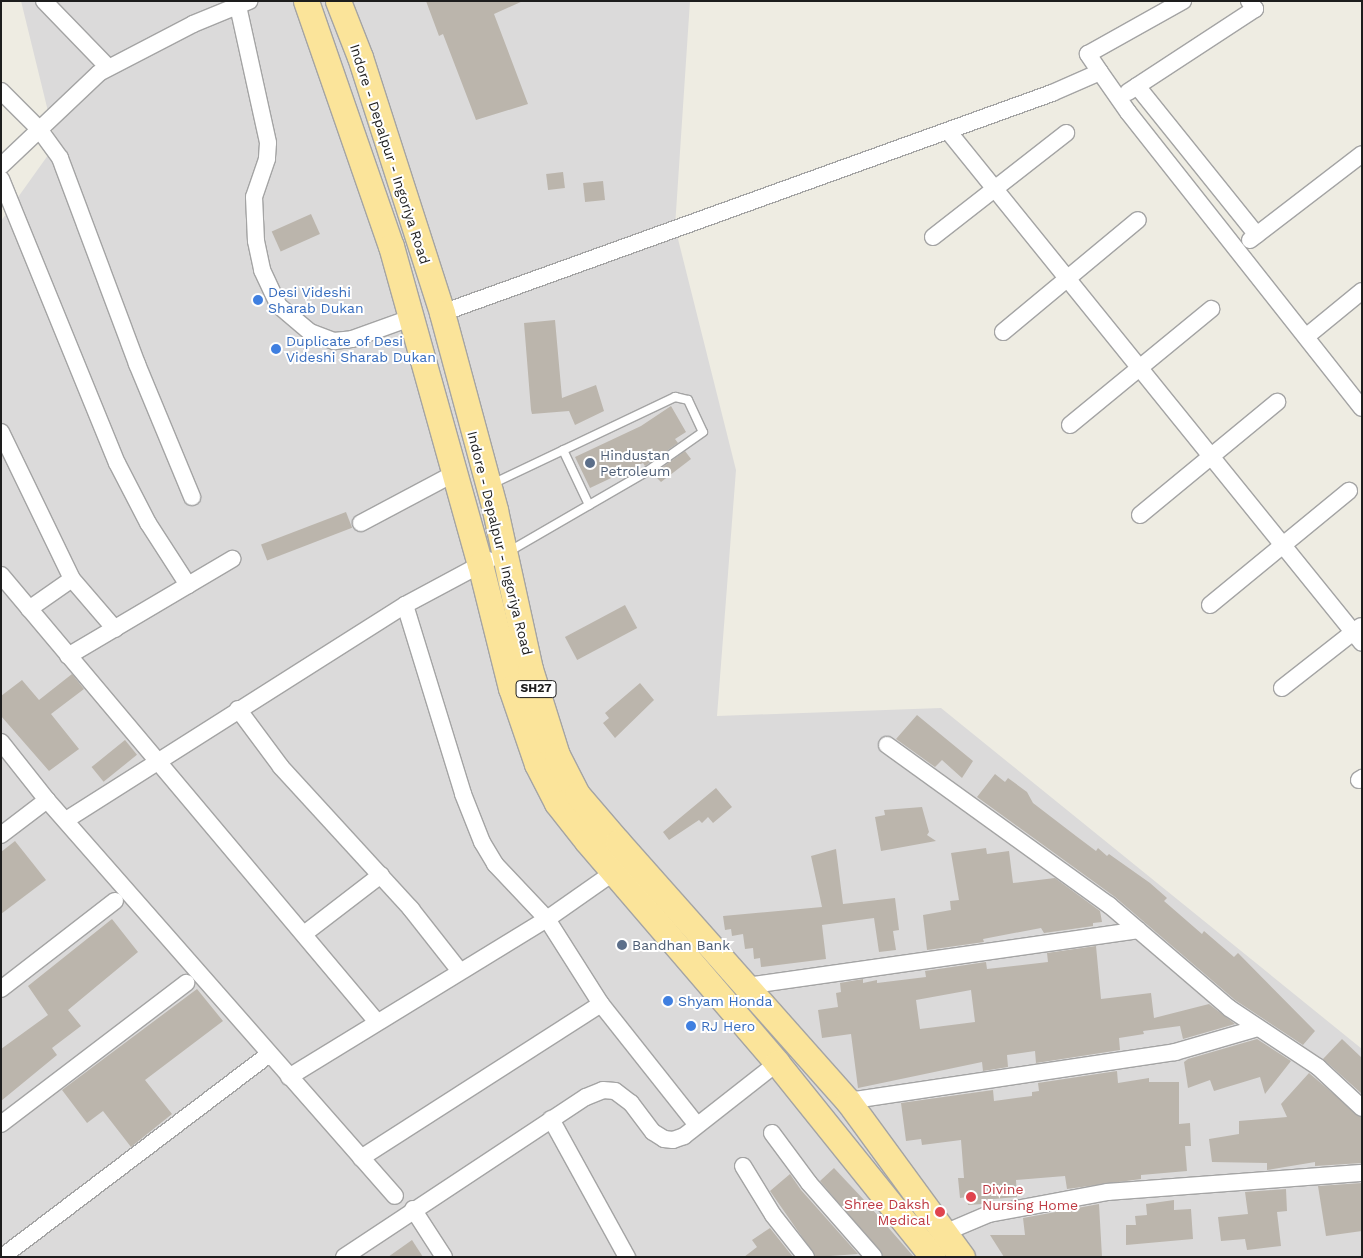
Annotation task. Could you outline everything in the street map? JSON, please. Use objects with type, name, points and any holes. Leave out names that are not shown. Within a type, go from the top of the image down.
[{"type":"main road","name":"Indore - Depalpur - Ingoriya Road","points":[[306,1],[335,78],[413,317],[480,564],[511,688],[537,764],[557,802],[776,1063],[933,1257]]},
{"type":"main road","name":"Indore - Depalpur - Ingoriya Road","points":[[338,1],[360,57],[442,313],[488,486],[530,669],[557,755],[577,794],[848,1100],[962,1257]]},
{"type":"street","points":[[44,1],[108,67]]},
{"type":"street","points":[[1183,1],[1088,54],[1118,99],[1362,408]]},
{"type":"street","points":[[1118,99],[1255,9],[1249,1]]},
{"type":"street","points":[[1,166],[68,99],[108,67],[244,3],[268,143],[267,159],[254,197],[256,242],[262,270],[278,305],[310,332],[334,341],[352,339],[413,317]]},
{"type":"street","points":[[442,313],[1052,93],[1100,72]]},
{"type":"street","points":[[1137,86],[1257,235]]},
{"type":"street","points":[[1,90],[39,129],[60,158],[137,364],[192,496]]},
{"type":"street","points":[[948,131],[1069,278],[1284,546],[1359,634],[1282,688]]},
{"type":"street","points":[[933,237],[1066,133]]},
{"type":"street","points":[[1238,249],[1362,154]]},
{"type":"street","points":[[1,180],[117,463],[148,523],[188,585]]},
{"type":"street","points":[[1003,332],[1138,220]]},
{"type":"street","points":[[1307,336],[1362,292]]},
{"type":"street","points":[[1070,425],[1211,309]]},
{"type":"street","points":[[1140,514],[1277,402]]},
{"type":"street","points":[[1,432],[72,579],[115,628]]},
{"type":"street","points":[[361,523],[455,473]]},
{"type":"street","points":[[1210,605],[1349,491]]},
{"type":"street","points":[[66,820],[238,709],[405,606],[480,564],[504,554]]},
{"type":"street","points":[[68,656],[232,558]]},
{"type":"street","points":[[1,575],[377,1022]]},
{"type":"street","points":[[29,609],[72,579]]},
{"type":"street","points":[[405,606],[463,794],[482,842],[495,864],[547,919],[601,1004],[698,1125]]},
{"type":"street","points":[[238,709],[281,767],[381,875],[459,970]]},
{"type":"street","points":[[1,742],[47,800],[395,1196]]},
{"type":"street","points":[[887,745],[1109,905],[1258,1028],[1318,1067],[1362,1108]]},
{"type":"street","points":[[1,835],[47,800]]},
{"type":"street","points":[[289,1076],[459,970],[547,919],[614,872]]},
{"type":"street","points":[[304,934],[381,875]]},
{"type":"street","points":[[1,989],[115,900]]},
{"type":"street","points":[[746,986],[1138,930]]},
{"type":"street","points":[[1,1124],[186,983]]},
{"type":"street","points":[[361,1158],[601,1004]]},
{"type":"street","points":[[848,1100],[1176,1052],[1258,1028]]},
{"type":"street","points":[[2,1257],[269,1054]]},
{"type":"street","points":[[344,1257],[413,1208],[551,1119],[603,1090],[615,1091],[631,1103],[654,1132],[664,1139],[684,1136],[776,1063]]},
{"type":"street","points":[[551,1119],[627,1257]]},
{"type":"street","points":[[772,1133],[809,1183],[874,1257]]},
{"type":"street","points":[[743,1166],[773,1215],[806,1257]]},
{"type":"street","points":[[944,1233],[989,1214],[1108,1192],[1362,1173]]},
{"type":"street","points":[[413,1208],[444,1257]]},
{"type":"lane","points":[[488,486],[675,397],[688,400],[703,432],[646,472],[504,554]]},
{"type":"lane","points":[[563,450],[589,505]]},
{"type":"shaded area","points":[[21,1],[690,1],[675,227],[736,470],[717,716],[941,708],[1362,1049],[1362,1257],[1,1257],[1,221],[56,144]]},
{"type":"building","points":[[426,1],[523,1],[494,14],[528,104],[476,120],[443,34],[439,36]]},
{"type":"building","points":[[563,172],[565,188],[548,190],[546,174]]},
{"type":"building","points":[[603,181],[605,200],[585,202],[583,183]]},
{"type":"building","points":[[311,214],[320,234],[281,252],[272,231]]},
{"type":"building","points":[[555,320],[562,398],[596,385],[604,411],[575,425],[569,411],[532,414],[531,410],[524,323]]},
{"type":"building","points":[[671,406],[686,432],[675,439],[678,443],[645,466],[643,463],[590,488],[575,457],[641,426]]},
{"type":"building","points":[[685,451],[691,459],[661,482],[653,474]]},
{"type":"building","points":[[346,512],[352,528],[267,560],[261,545]]},
{"type":"building","points":[[625,605],[637,628],[577,660],[565,637]]},
{"type":"building","points":[[72,674],[84,689],[51,714],[79,749],[49,771],[1,716],[1,696],[22,680],[39,700]]},
{"type":"building","points":[[640,683],[654,700],[615,738],[603,723],[609,718],[605,713]]},
{"type":"building","points":[[917,715],[973,761],[962,778],[942,760],[935,767],[896,739]]},
{"type":"building","points":[[125,740],[137,755],[104,782],[92,767]]},
{"type":"building","points":[[995,774],[1005,782],[1008,778],[1027,792],[1033,803],[1096,851],[1098,848],[1107,856],[1109,854],[1150,883],[1167,898],[1164,901],[1202,934],[1204,931],[1234,957],[1238,953],[1315,1031],[1303,1045],[1235,1000],[1115,897],[977,797]]},
{"type":"building","points":[[716,788],[732,807],[713,823],[708,817],[702,823],[699,820],[669,840],[663,832]]},
{"type":"building","points":[[922,807],[929,832],[927,835],[936,841],[881,851],[875,817],[885,815],[884,810]]},
{"type":"building","points":[[15,841],[46,880],[1,914],[1,852]]},
{"type":"building","points":[[986,848],[987,854],[1009,851],[1013,883],[1055,878],[1100,911],[1102,922],[1093,923],[1093,926],[1044,933],[1041,928],[983,939],[984,942],[927,950],[923,915],[951,910],[950,901],[959,900],[951,853]]},
{"type":"building","points":[[836,849],[843,904],[895,898],[899,930],[893,931],[896,950],[879,952],[874,918],[822,925],[826,959],[761,967],[760,958],[754,959],[753,948],[745,949],[743,934],[732,936],[731,929],[725,930],[723,916],[822,907],[811,856]]},
{"type":"building","points":[[112,919],[138,952],[68,1010],[81,1026],[52,1048],[57,1055],[1,1101],[1,1049],[48,1015],[28,986]]},
{"type":"building","points":[[1096,946],[1101,999],[1151,993],[1154,1018],[1209,1004],[1235,1024],[1183,1039],[1180,1026],[1143,1031],[1144,1034],[1119,1038],[1120,1050],[1036,1063],[1035,1051],[1007,1055],[1008,1067],[983,1071],[982,1062],[858,1088],[851,1034],[822,1038],[818,1010],[838,1007],[836,993],[841,992],[840,983],[863,979],[863,983],[877,980],[877,983],[926,977],[925,971],[986,962],[987,969],[1048,962],[1047,953]],"holes":[[[971,990],[975,1022],[920,1029],[916,1000]]]},
{"type":"building","points":[[197,989],[223,1021],[145,1080],[172,1114],[131,1147],[103,1111],[87,1123],[62,1090]]},
{"type":"building","points":[[1257,1039],[1291,1061],[1265,1094],[1260,1077],[1214,1091],[1210,1080],[1188,1088],[1184,1062],[1188,1059]]},
{"type":"building","points":[[1342,1039],[1362,1058],[1362,1094],[1323,1059]]},
{"type":"building","points":[[1117,1071],[1118,1083],[1149,1078],[1149,1082],[1179,1082],[1179,1124],[1190,1123],[1191,1146],[1185,1146],[1187,1171],[1141,1175],[1141,1179],[1067,1189],[1065,1176],[1016,1180],[1017,1197],[983,1200],[983,1204],[968,1205],[967,1197],[960,1198],[958,1178],[964,1178],[961,1140],[922,1145],[921,1139],[906,1141],[901,1103],[993,1090],[994,1101],[1032,1096],[1032,1092],[1039,1091],[1038,1083]]},
{"type":"building","points":[[1309,1073],[1362,1118],[1362,1163],[1315,1166],[1315,1162],[1267,1170],[1267,1163],[1212,1162],[1209,1139],[1239,1134],[1239,1121],[1287,1117],[1281,1104]]},
{"type":"building","points":[[834,1168],[914,1257],[884,1257],[820,1181]]},
{"type":"building","points":[[790,1174],[801,1190],[858,1254],[816,1257],[770,1191]]},
{"type":"building","points":[[1362,1183],[1362,1231],[1326,1236],[1318,1186]]},
{"type":"building","points":[[1286,1189],[1287,1211],[1277,1212],[1281,1246],[1247,1250],[1245,1239],[1221,1241],[1218,1217],[1248,1214],[1245,1192]]},
{"type":"building","points":[[1174,1200],[1174,1210],[1191,1209],[1193,1239],[1126,1245],[1126,1225],[1136,1225],[1135,1216],[1147,1215],[1146,1204]]},
{"type":"building","points":[[1099,1204],[1102,1257],[1004,1257],[990,1235],[1025,1235],[1023,1218]]},
{"type":"building","points":[[770,1228],[793,1257],[744,1257],[757,1247],[752,1240]]},
{"type":"building","points":[[412,1240],[423,1257],[388,1257]]},
{"type":"place","name":"Desi Videshi Sharab Dukan","points":[[258,300]]},
{"type":"place","name":"Duplicate of Desi Videshi Sharab Dukan","points":[[276,349]]},
{"type":"place","name":"Hindustan Petroleum","points":[[590,463]]},
{"type":"place","name":"Bandhan Bank","points":[[622,945]]},
{"type":"place","name":"Shyam Honda","points":[[668,1001]]},
{"type":"place","name":"RJ Hero","points":[[691,1026]]},
{"type":"place","name":"Divine Nursing Home","points":[[971,1197]]},
{"type":"place","name":"Shree Daksh Medical","points":[[940,1212]]}]
